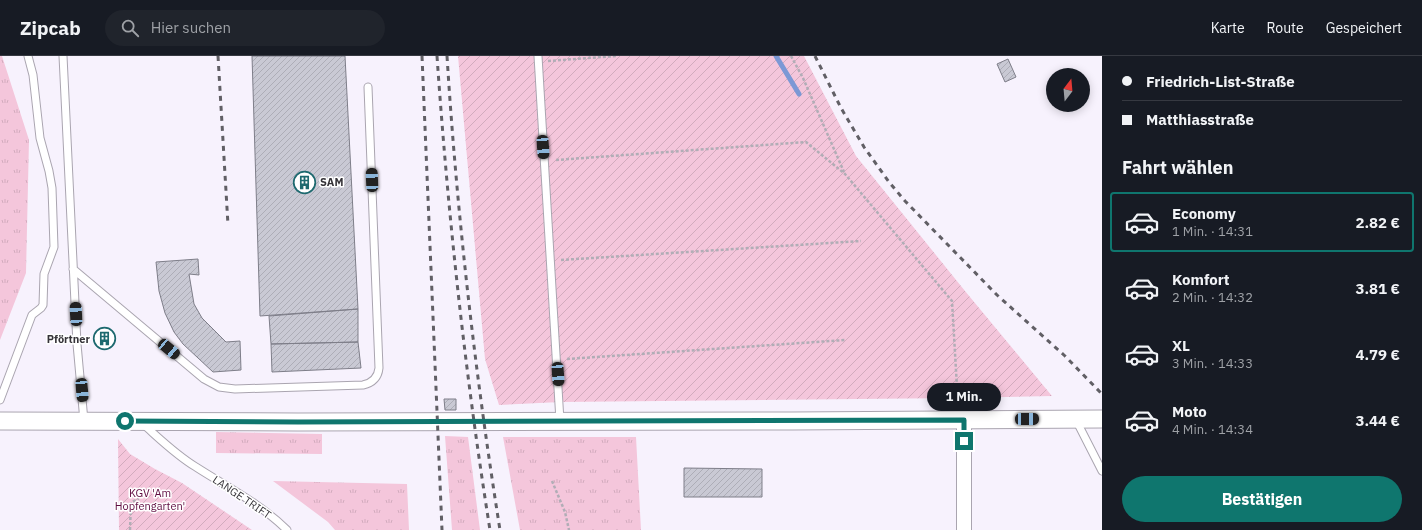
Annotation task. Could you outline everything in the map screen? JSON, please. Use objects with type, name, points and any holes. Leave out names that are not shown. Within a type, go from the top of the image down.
[{"type":"street","points":[[0,421],[964,420],[1102,418]]},
{"type":"street","points":[[964,420],[964,530]]},
{"type":"lane","points":[[0,400],[32,315],[43,305],[44,274],[54,248],[51,179],[40,138],[33,75],[28,56]]},
{"type":"lane","points":[[63,56],[73,269],[84,421]]},
{"type":"lane","points":[[538,59],[560,421]]},
{"type":"lane","points":[[73,269],[204,379],[219,387],[235,389],[363,385],[370,383],[377,377],[379,368],[368,86]]},
{"type":"lane","points":[[1075,418],[1102,471]]},
{"type":"lane","name":"LANGE TRIFT","points":[[139,421],[194,467],[240,493],[287,530]]},
{"type":"path","points":[[538,59],[616,56]]},
{"type":"path","points":[[791,56],[803,78],[845,174]]},
{"type":"path","points":[[544,161],[806,142],[845,174],[952,301],[958,406],[964,420]]},
{"type":"path","points":[[550,261],[861,240]]},
{"type":"path","points":[[557,359],[845,340]]},
{"type":"path","points":[[552,481],[565,512],[569,530]]},
{"type":"path","points":[[130,530],[131,502],[139,499]]},
{"type":"green space","points":[[0,56],[2,56],[29,140],[26,273],[0,340]]},
{"type":"green space","points":[[458,56],[804,56],[856,156],[1052,396],[560,402],[499,405],[485,359]]},
{"type":"green space","points":[[216,432],[322,434],[322,454],[216,453]]},
{"type":"green space","points":[[445,436],[468,437],[480,530],[452,530]]},
{"type":"green space","points":[[503,437],[636,437],[641,530],[520,530]]},
{"type":"green space","name":"KGV 'Am Hopfengarten'","points":[[118,439],[130,454],[182,483],[252,530],[119,530]]},
{"type":"green space","points":[[273,481],[407,484],[409,530],[335,530],[328,522]]},
{"type":"building","name":"SAM","points":[[252,56],[345,56],[358,309],[260,316]]},
{"type":"building","points":[[1008,59],[1016,77],[1005,82],[997,64]]},
{"type":"building","points":[[198,259],[199,275],[189,274],[194,304],[202,318],[226,342],[240,341],[241,370],[213,372],[183,344],[174,332],[165,313],[159,291],[156,262]]},
{"type":"building","points":[[358,309],[358,342],[271,344],[269,316]]},
{"type":"building","name":"Pförtner","points":[[107,330],[114,340],[102,349],[95,339]]},
{"type":"building","points":[[358,342],[361,368],[272,372],[271,344]]},
{"type":"building","points":[[444,399],[456,399],[456,410],[445,410]]},
{"type":"building","points":[[684,468],[762,469],[762,497],[684,497]]},
{"type":"waterway","points":[[776,56],[799,94]]},
{"type":"railway","points":[[218,56],[228,225]]},
{"type":"railway","points":[[422,56],[442,530]]},
{"type":"railway","points":[[437,56],[446,175],[458,294],[490,530]]},
{"type":"railway","points":[[447,56],[456,175],[468,294],[500,530]]},
{"type":"railway","points":[[815,56],[841,108],[864,147],[889,182],[905,201],[997,295],[1065,356],[1102,394]]},
{"type":"place","name":"SAM","points":[[304,182]]},
{"type":"place","name":"Pförtner","points":[[105,339]]},
{"type":"route","points":[[125,421],[408,422],[964,420],[964,441]]}]
